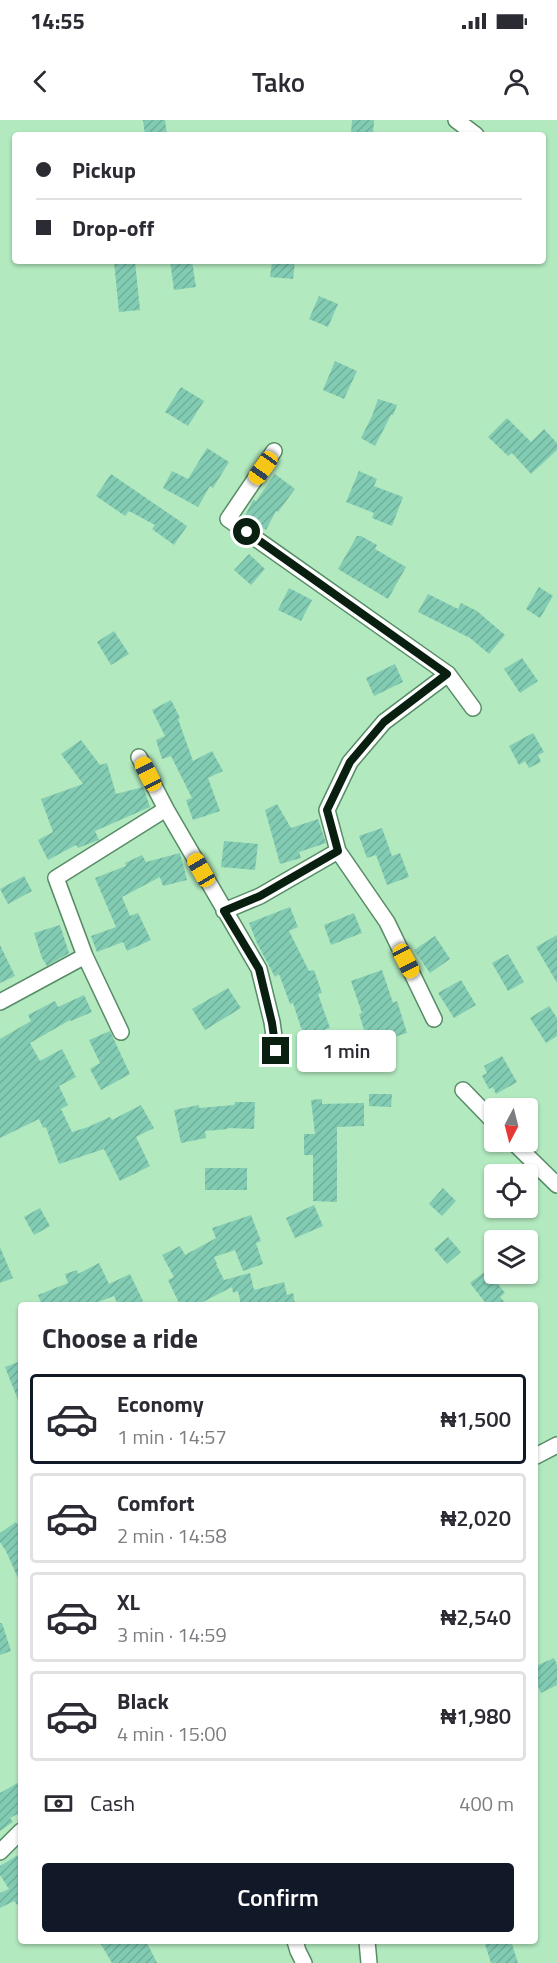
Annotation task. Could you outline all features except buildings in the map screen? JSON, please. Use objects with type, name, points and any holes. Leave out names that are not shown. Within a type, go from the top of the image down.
[{"type":"street","points":[[456,120],[472,132]]},
{"type":"street","points":[[274,451],[228,519],[447,674],[473,708]]},
{"type":"street","points":[[434,1018],[387,922],[338,851],[327,810],[350,762],[384,722],[447,674]]},
{"type":"street","points":[[140,757],[166,809],[259,969],[276,1051]]},
{"type":"street","points":[[121,1032],[85,956],[56,878],[166,809]]},
{"type":"street","points":[[224,911],[260,896],[338,851]]},
{"type":"street","points":[[0,1002],[85,956]]},
{"type":"street","points":[[463,1090],[484,1112]]},
{"type":"street","points":[[523,1152],[557,1185]]},
{"type":"street","points":[[538,1455],[557,1445]]},
{"type":"street","points":[[0,1852],[18,1835]]},
{"type":"street","points":[[296,1944],[304,1963]]},
{"type":"street","points":[[367,1944],[369,1963]]},
{"type":"route","points":[[247,532],[447,674],[384,722],[350,762],[327,810],[338,851],[260,896],[224,911],[259,969],[276,1051]]}]
